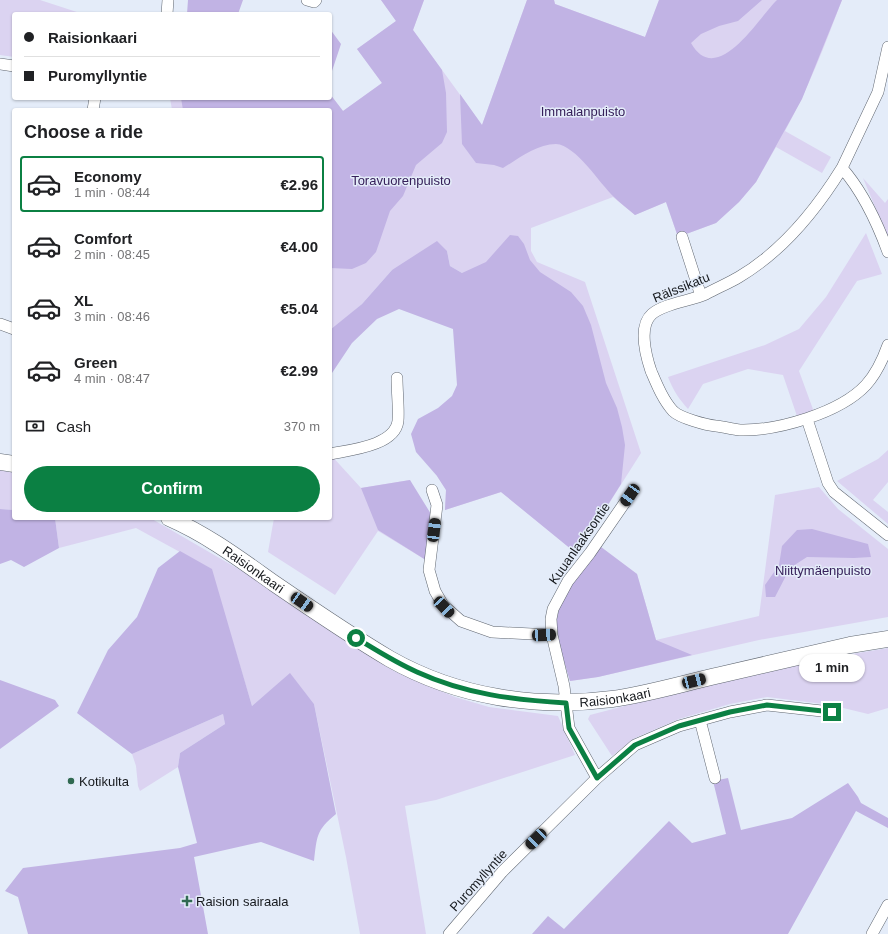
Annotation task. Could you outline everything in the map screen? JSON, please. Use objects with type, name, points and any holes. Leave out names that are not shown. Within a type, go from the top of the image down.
[{"type":"main road","points":[[0,462],[12,464]]},
{"type":"main road","name":"Raisionkaari","points":[[174,520],[225,548],[344,631],[416,672],[462,689],[516,700],[566,703],[612,699],[653,691],[850,645],[888,639]]},
{"type":"street","points":[[167,12],[168,0]]},
{"type":"street","points":[[307,0],[314,2],[316,0]]},
{"type":"street","name":"Rälssikatu","points":[[888,50],[878,92],[842,168],[819,204],[768,256],[739,277],[701,296],[667,307],[652,314],[644,326],[645,346],[651,370],[660,391],[674,412],[705,424],[740,430],[777,426],[807,419],[840,404],[866,385],[881,363],[888,345]]},
{"type":"street","points":[[0,64],[12,66]]},
{"type":"street","points":[[842,168],[853,180],[880,229],[888,252]]},
{"type":"street","points":[[682,237],[701,296]]},
{"type":"street","points":[[0,324],[12,328]]},
{"type":"street","points":[[332,453],[384,440],[393,434],[398,423],[397,378]]},
{"type":"street","points":[[807,419],[824,473],[831,488],[888,535]]},
{"type":"street","points":[[432,490],[437,505],[429,570],[436,591],[443,605],[461,621],[492,632],[552,635]]},
{"type":"street","name":"Kuuanlaaksontie","points":[[566,703],[564,686],[552,635],[551,619],[558,598],[568,581],[590,553],[630,495]]},
{"type":"street","points":[[566,703],[569,728],[597,778]]},
{"type":"street","name":"Puromyllyntie","points":[[449,934],[502,872],[597,778],[635,745],[679,726],[730,712],[767,705],[832,712]]},
{"type":"street","points":[[700,720],[715,778]]},
{"type":"street","points":[[872,934],[888,905]]},
{"type":"green space","points":[[0,0],[40,0],[77,12],[12,12],[12,57],[0,55]]},
{"type":"green space","points":[[188,0],[243,0],[239,12],[187,12]]},
{"type":"green space","name":"Toravuorenpuisto","points":[[381,0],[424,0],[413,30],[482,125],[527,0],[554,0],[555,4],[645,37],[659,0],[842,0],[809,83],[785,131],[831,157],[822,173],[776,147],[756,182],[739,202],[716,223],[678,237],[666,202],[635,215],[613,197],[531,228],[531,251],[537,262],[585,282],[641,453],[577,554],[501,492],[445,510],[446,490],[437,476],[506,465],[462,273],[450,266],[447,251],[392,270],[362,304],[334,328],[332,338],[332,108],[172,108],[170,100],[332,100],[332,97],[343,111],[382,83],[357,49],[396,21]]},
{"type":"green space","name":"Toravuorenpuisto","points":[[381,0],[424,0],[413,30],[442,70],[446,93],[447,132],[442,143],[416,165],[403,196],[390,211],[376,252],[366,263],[352,269],[332,268],[332,108],[183,108],[181,100],[332,100],[332,97],[343,111],[382,83],[357,49],[396,21]]},
{"type":"green space","name":"Immalanpuisto","points":[[527,0],[554,0],[555,4],[645,37],[659,0],[762,0],[738,21],[719,26],[701,34],[691,43],[701,55],[713,58],[725,54],[737,45],[777,0],[842,0],[802,99],[756,182],[739,202],[716,223],[678,237],[666,202],[635,215],[608,191],[572,151],[564,146],[556,144],[542,146],[503,168],[494,165],[476,163],[462,144],[460,94],[482,125]]},
{"type":"green space","points":[[332,32],[341,44],[332,71]]},
{"type":"green space","points":[[863,178],[885,203],[888,199],[888,238]]},
{"type":"green space","points":[[866,233],[882,274],[857,281],[799,371],[814,412],[798,419],[783,375],[748,369],[703,384],[688,409],[676,394],[668,377],[765,345],[799,329],[826,297]]},
{"type":"green space","points":[[510,235],[518,236],[524,244],[530,260],[540,272],[571,292],[583,306],[591,325],[606,383],[617,408],[625,445],[621,484],[577,554],[501,492],[445,510],[446,490],[437,476],[416,452],[411,434],[418,419],[438,408],[452,396],[457,385],[453,329],[399,309],[377,319],[352,343],[332,373],[332,328],[362,304],[392,270],[437,241],[447,251],[450,266],[462,273],[486,262]]},
{"type":"green space","points":[[888,450],[888,482],[873,500],[888,512],[888,524],[837,481],[878,459]]},
{"type":"green space","points":[[332,456],[361,488],[410,480],[429,562],[378,531],[335,595],[268,552],[274,520],[332,520]]},
{"type":"green space","points":[[0,470],[12,473],[12,510],[0,509]]},
{"type":"green space","points":[[410,480],[431,514],[429,562],[378,530],[361,488]]},
{"type":"green space","name":"Niittymäenpuisto","points":[[819,487],[838,509],[888,549],[888,617],[759,640],[598,677],[570,681],[559,610],[601,547],[637,574],[656,640],[759,616],[775,495]]},
{"type":"green space","points":[[0,509],[12,510],[12,520],[55,520],[59,548],[24,567],[11,560],[0,564]]},
{"type":"green space","points":[[55,520],[154,520],[254,578],[394,671],[455,697],[489,707],[558,716],[575,755],[436,800],[405,806],[426,934],[360,934],[346,857],[314,704],[290,674],[252,706],[211,569],[136,528],[59,548]]},
{"type":"green space","points":[[812,529],[868,544],[871,557],[807,557],[790,568],[775,597],[766,597],[765,585],[779,565],[782,546],[797,530]]},
{"type":"green space","points":[[601,547],[637,574],[656,640],[692,655],[598,677],[570,681],[559,643],[557,618],[560,606],[571,585]]},
{"type":"green space","points":[[180,551],[212,569],[252,706],[290,673],[314,704],[336,814],[329,820],[319,834],[314,861],[261,842],[194,857],[208,934],[28,934],[18,897],[5,891],[23,868],[180,848],[197,843],[178,767],[180,753],[225,724],[223,714],[132,754],[77,713],[108,650],[137,617],[158,568]]},
{"type":"green space","points":[[888,648],[888,708],[868,714],[831,705],[767,697],[730,704],[679,719],[635,738],[612,756],[588,719],[590,715],[738,678],[851,654]]},
{"type":"green space","points":[[0,680],[55,700],[59,706],[0,749]]},
{"type":"green space","points":[[223,714],[225,724],[180,753],[178,767],[140,791],[136,766],[132,754]]},
{"type":"green space","points":[[728,778],[741,830],[792,818],[848,783],[861,803],[888,818],[888,828],[856,811],[788,934],[532,934],[548,916],[564,929],[669,821],[692,843],[726,834],[713,781]]},
{"type":"place","name":"Kotikulta","points":[[71,781]]},
{"type":"place","name":"Raision sairaala","points":[[187,901]]},
{"type":"route","points":[[356,638],[390,659],[416,672],[434,680],[462,689],[516,700],[566,703],[569,728],[597,778],[612,763],[635,745],[679,726],[730,712],[767,705],[832,712]]}]
